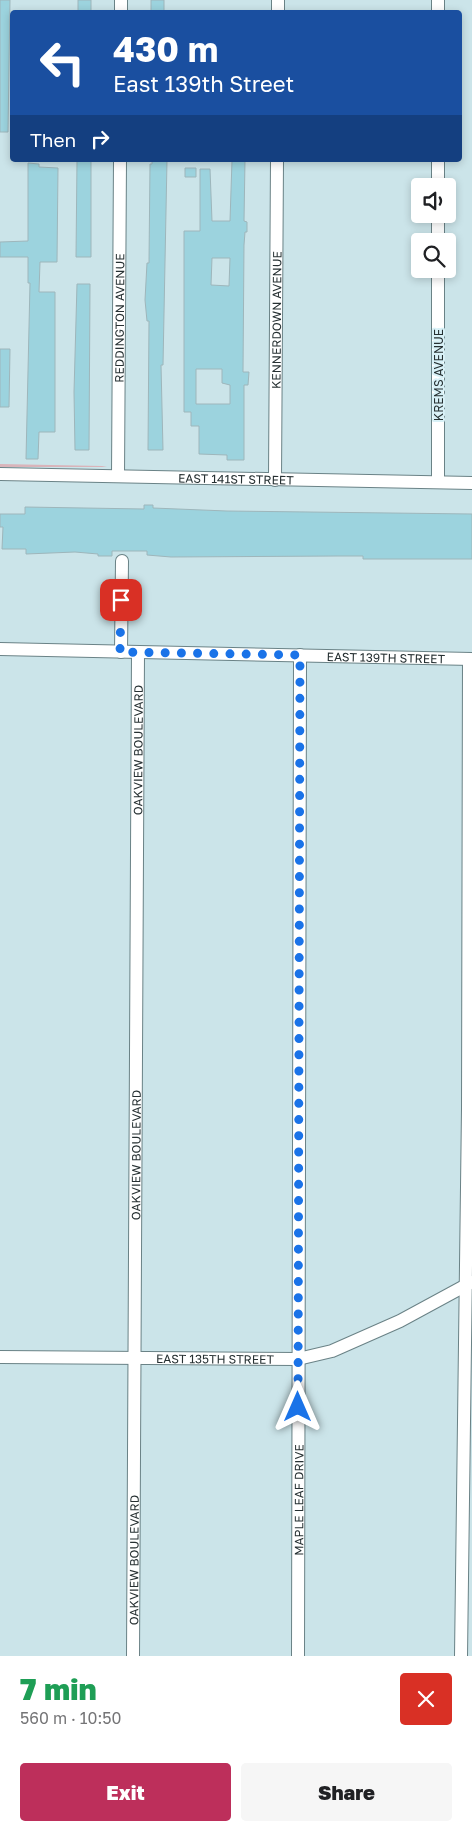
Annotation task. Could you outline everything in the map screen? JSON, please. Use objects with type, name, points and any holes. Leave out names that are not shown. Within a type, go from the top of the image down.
[{"type":"street","name":"REDDINGTON AVENUE","points":[[118,476],[120,162]]},
{"type":"street","name":"KENNERDOWN AVENUE","points":[[275,480],[277,162]]},
{"type":"street","points":[[438,162],[438,178]]},
{"type":"street","name":"KREMS AVENUE","points":[[438,278],[438,482]]},
{"type":"street","name":"EAST 141ST STREET","points":[[0,474],[472,483]]},
{"type":"street","points":[[120,652],[122,561]]},
{"type":"street","name":"EAST 139TH STREET","points":[[0,649],[471,659]]},
{"type":"street","name":"OAKVIEW BOULEVARD","points":[[133,1656],[138,653]]},
{"type":"street","name":"MAPLE LEAF DRIVE","points":[[298,1656],[300,655]]},
{"type":"street","points":[[461,1656],[469,1284],[471,659]]},
{"type":"street","name":"EAST 135TH STREET","points":[[0,1357],[135,1356],[298,1359],[332,1351],[400,1321],[469,1284]]},
{"type":"shaded area","points":[[0,464],[102,466],[107,467],[0,467]]},
{"type":"building","points":[[0,0],[10,0],[8,132],[0,132]]},
{"type":"building","points":[[78,0],[91,0],[91,10],[78,10]]},
{"type":"building","points":[[151,0],[164,0],[164,10],[151,10]]},
{"type":"building","points":[[77,162],[91,162],[91,257],[76,257]]},
{"type":"building","points":[[152,162],[167,162],[163,365],[161,365],[163,450],[148,450],[149,321],[147,321],[145,300],[147,263],[149,263],[150,164]]},
{"type":"building","points":[[232,162],[245,162],[244,221],[247,222],[247,232],[245,232],[244,245],[243,372],[249,372],[248,385],[244,385],[244,460],[227,460],[227,455],[199,454],[199,426],[191,426],[191,412],[184,412],[184,231],[200,231],[200,169],[210,169],[212,221],[230,221]],"holes":[[[212,258],[230,258],[229,286],[211,285]],[[196,369],[222,369],[222,383],[230,385],[230,404],[196,404]]]},
{"type":"building","points":[[28,163],[39,164],[39,167],[58,168],[57,262],[40,262],[39,292],[55,292],[55,432],[39,432],[38,459],[26,459],[30,283],[28,283],[28,257],[0,257],[0,242],[28,241]]},
{"type":"building","points":[[185,168],[196,168],[196,177],[185,177]]},
{"type":"building","points":[[77,284],[90,284],[89,450],[75,450],[74,392]]},
{"type":"building","points":[[0,349],[10,349],[9,407],[0,407]]},
{"type":"building","points":[[144,505],[153,505],[153,508],[227,511],[472,514],[472,559],[363,559],[363,556],[171,557],[147,555],[147,551],[112,551],[112,556],[98,556],[98,554],[75,552],[26,554],[26,549],[2,549],[3,527],[0,527],[0,514],[25,514],[25,507],[144,509]]},
{"type":"route","points":[[121,600],[120,652],[300,655],[298,1407]]}]
